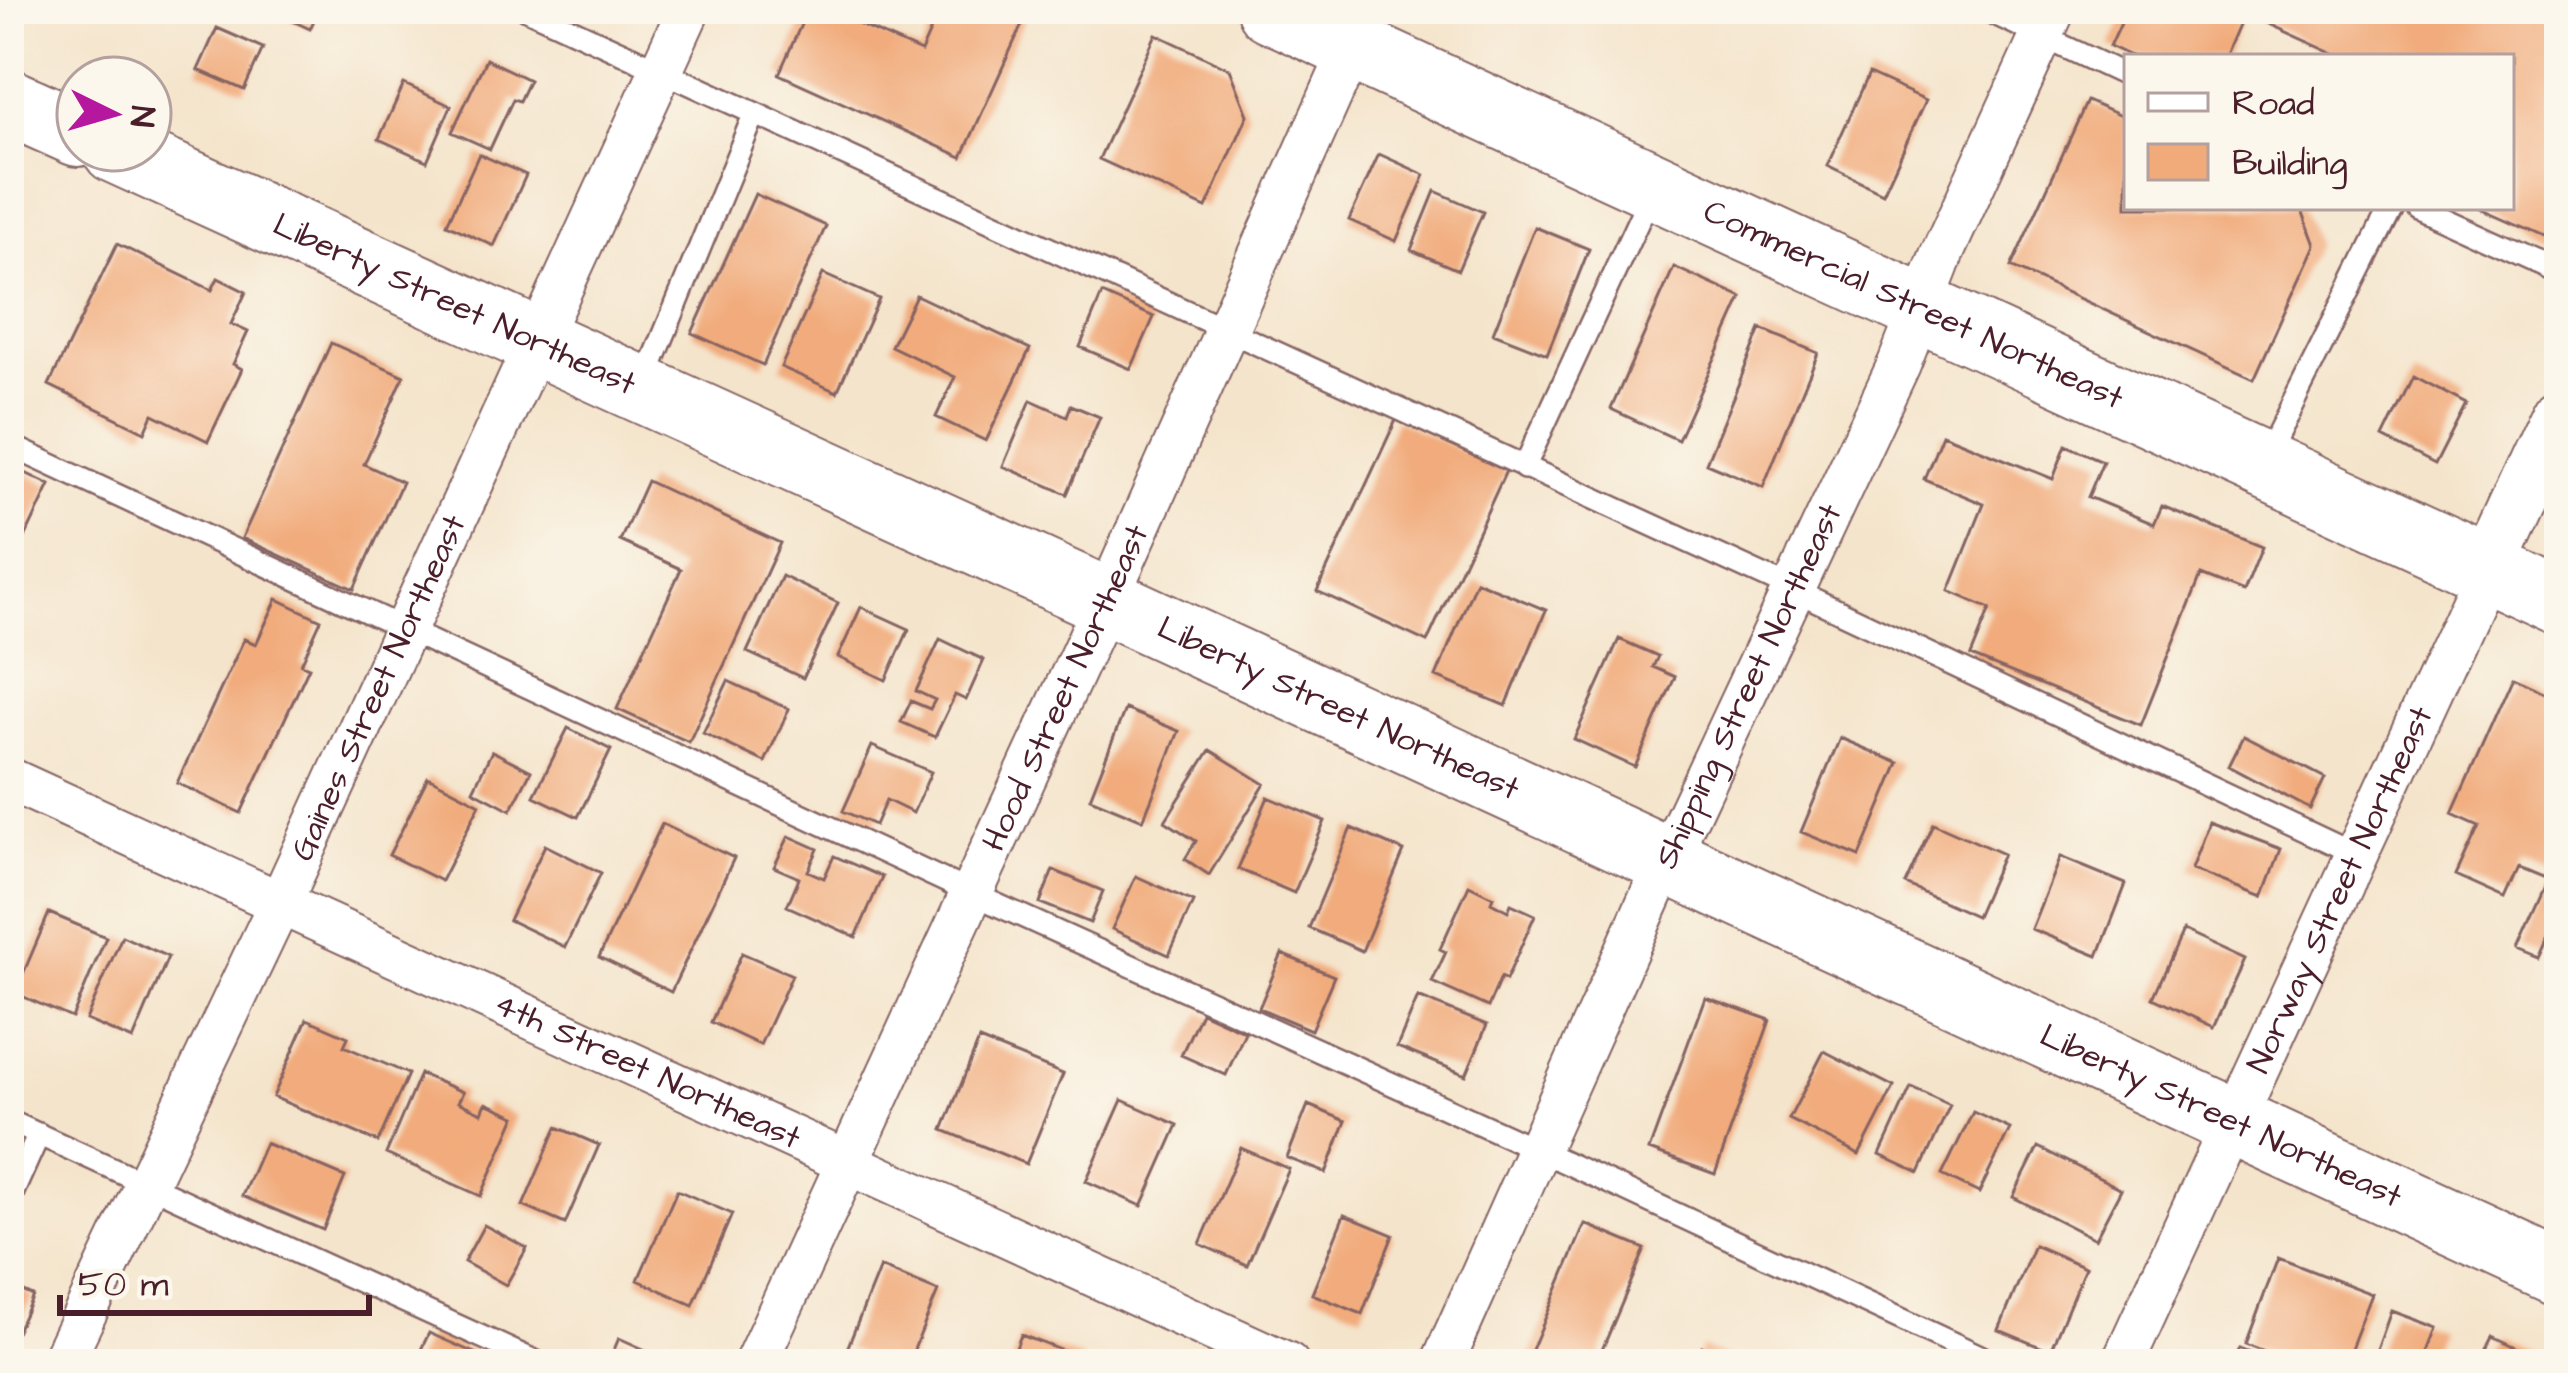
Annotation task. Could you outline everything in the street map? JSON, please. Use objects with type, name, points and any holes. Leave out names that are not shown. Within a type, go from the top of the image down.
[{"type":"highway","name":"Commercial Street Northeast","points":[[1270,9],[1361,28],[1654,185],[2559,601]]},
{"type":"highway","points":[[9,101],[54,122]]},
{"type":"highway","name":"Liberty Street Northeast","points":[[169,174],[2559,1272]]},
{"type":"street","name":"Gaines Street Northeast","points":[[61,1364],[280,903],[688,9]]},
{"type":"street","name":"Shipping Street Northeast","points":[[1442,1364],[2048,23]]},
{"type":"street","name":"Hood Street Northeast","points":[[755,1364],[1106,601],[1361,28]]},
{"type":"street","name":"Norway Street Northeast","points":[[2122,1364],[2559,413]]},
{"type":"street","name":"4th Street Northeast","points":[[9,779],[1288,1364]]},
{"type":"lane","points":[[526,9],[1794,590],[2356,855]]},
{"type":"lane","points":[[1984,9],[2048,23],[2124,74]]},
{"type":"lane","points":[[642,389],[754,116]]},
{"type":"lane","points":[[1524,468],[1654,185]]},
{"type":"lane","points":[[2263,465],[2390,210]]},
{"type":"lane","points":[[2423,210],[2559,272]]},
{"type":"lane","points":[[9,445],[1997,1364]]},
{"type":"lane","points":[[9,1120],[541,1364]]},
{"type":"lane","points":[[9,1201],[39,1134]]},
{"type":"building","points":[[267,9],[319,9],[310,29]]},
{"type":"building","points":[[808,9],[824,9],[921,52],[940,9],[1029,9],[962,157],[779,74]]},
{"type":"building","points":[[2127,9],[2559,9],[2559,209],[2546,238],[2483,210],[2514,210],[2514,54],[2334,54],[2244,13],[2226,54],[2127,54],[2110,46]]},
{"type":"building","points":[[217,28],[263,48],[244,90],[198,70]]},
{"type":"building","points":[[1156,34],[1230,69],[1248,115],[1206,208],[1099,159]]},
{"type":"building","points":[[486,59],[529,80],[519,101],[513,99],[490,149],[452,132]]},
{"type":"building","points":[[1869,74],[1926,100],[1883,193],[1827,166]]},
{"type":"building","points":[[404,84],[451,106],[427,161],[379,139]]},
{"type":"building","points":[[2087,101],[2124,118],[2124,210],[2302,210],[2315,245],[2254,379],[2011,267]]},
{"type":"building","points":[[479,154],[526,175],[494,246],[447,224]]},
{"type":"building","points":[[1379,154],[1425,175],[1396,241],[1349,220]]},
{"type":"building","points":[[1435,191],[1483,212],[1458,270],[1411,250]]},
{"type":"building","points":[[755,194],[826,226],[763,365],[692,333]]},
{"type":"building","points":[[1535,227],[1589,249],[1547,354],[1493,333]]},
{"type":"building","points":[[117,244],[212,290],[218,278],[246,292],[231,324],[248,332],[233,364],[242,369],[208,441],[153,414],[145,432],[49,385]]},
{"type":"building","points":[[1674,267],[1742,298],[1678,440],[1611,409]]},
{"type":"building","points":[[823,274],[879,299],[837,392],[781,367]]},
{"type":"building","points":[[1102,294],[1154,317],[1131,369],[1080,347]]},
{"type":"building","points":[[916,295],[1030,349],[986,441],[936,417],[955,377],[891,346]]},
{"type":"building","points":[[1761,329],[1818,353],[1763,487],[1706,463]]},
{"type":"building","points":[[331,343],[404,376],[364,464],[402,482],[354,589],[242,538]]},
{"type":"building","points":[[2413,376],[2466,404],[2435,465],[2383,438]]},
{"type":"building","points":[[1031,400],[1067,416],[1071,405],[1100,417],[1067,494],[1003,466]]},
{"type":"building","points":[[1396,420],[1506,471],[1427,642],[1317,591]]},
{"type":"building","points":[[1942,434],[2053,479],[2066,445],[2103,461],[2088,497],[2154,524],[2162,506],[2262,547],[2244,592],[2201,575],[2141,725],[1971,656],[1990,609],[1949,591],[1984,504],[1924,479]]},
{"type":"building","points":[[9,465],[50,485],[9,571]]},
{"type":"building","points":[[647,481],[780,543],[689,742],[617,709],[681,569],[620,541]]},
{"type":"building","points":[[782,576],[838,603],[803,678],[747,652]]},
{"type":"building","points":[[1476,581],[1546,610],[1506,706],[1436,677]]},
{"type":"building","points":[[277,599],[321,620],[301,664],[309,667],[241,813],[177,783],[244,639],[256,644]]},
{"type":"building","points":[[861,607],[909,629],[886,680],[838,657]]},
{"type":"building","points":[[940,639],[984,660],[966,700],[955,695],[935,737],[901,722],[911,701],[930,709],[935,700],[916,691]]},
{"type":"building","points":[[1619,639],[1658,656],[1653,667],[1675,677],[1635,767],[1574,739]]},
{"type":"building","points":[[2513,677],[2559,698],[2559,913],[2539,957],[2517,948],[2548,879],[2519,867],[2505,898],[2456,876],[2479,826],[2452,814]]},
{"type":"building","points":[[728,681],[789,709],[765,762],[703,733]]},
{"type":"building","points":[[1125,709],[1179,731],[1143,820],[1090,798]]},
{"type":"building","points":[[568,728],[611,750],[578,817],[534,796]]},
{"type":"building","points":[[2244,736],[2325,778],[2310,809],[2229,766]]},
{"type":"building","points":[[1840,738],[1899,763],[1860,856],[1801,832]]},
{"type":"building","points":[[872,746],[931,772],[913,813],[886,800],[875,825],[843,811]]},
{"type":"building","points":[[1210,750],[1265,784],[1209,875],[1185,859],[1196,841],[1165,821]]},
{"type":"building","points":[[492,751],[531,771],[511,810],[473,790]]},
{"type":"building","points":[[428,777],[480,804],[441,881],[389,855]]},
{"type":"building","points":[[1268,797],[1325,821],[1294,893],[1238,869]]},
{"type":"building","points":[[2209,822],[2281,849],[2263,897],[2191,869]]},
{"type":"building","points":[[1933,823],[2003,854],[1976,916],[1905,884]]},
{"type":"building","points":[[662,824],[734,858],[671,992],[599,957]]},
{"type":"building","points":[[1351,828],[1404,851],[1362,951],[1309,928]]},
{"type":"building","points":[[789,836],[818,849],[808,871],[824,878],[834,856],[882,877],[856,937],[787,906],[799,878],[774,867]]},
{"type":"building","points":[[545,845],[601,873],[565,947],[509,920]]},
{"type":"building","points":[[2060,857],[2126,884],[2098,956],[2031,929]]},
{"type":"building","points":[[1053,870],[1103,891],[1090,923],[1040,903]]},
{"type":"building","points":[[1136,876],[1193,902],[1169,955],[1112,929]]},
{"type":"building","points":[[1469,885],[1508,911],[1511,904],[1535,915],[1506,980],[1501,977],[1488,1007],[1432,982],[1446,952],[1440,949]]},
{"type":"building","points":[[49,913],[106,937],[72,1018],[15,993]]},
{"type":"building","points":[[2183,931],[2245,960],[2214,1027],[2153,998]]},
{"type":"building","points":[[122,936],[168,957],[133,1040],[86,1020]]},
{"type":"building","points":[[742,953],[792,975],[760,1045],[711,1022]]},
{"type":"building","points":[[1282,954],[1334,976],[1311,1030],[1259,1008]]},
{"type":"building","points":[[1418,997],[1487,1025],[1466,1075],[1397,1047]]},
{"type":"building","points":[[1705,997],[1770,1020],[1715,1174],[1649,1150]]},
{"type":"building","points":[[1201,1012],[1245,1032],[1226,1075],[1181,1055]]},
{"type":"building","points":[[307,1019],[348,1037],[344,1046],[408,1074],[378,1142],[273,1097]]},
{"type":"building","points":[[979,1040],[1063,1074],[1026,1164],[943,1130]]},
{"type":"building","points":[[1824,1051],[1894,1087],[1859,1155],[1789,1119]]},
{"type":"building","points":[[420,1074],[463,1092],[458,1102],[482,1113],[486,1103],[516,1116],[481,1196],[386,1154]]},
{"type":"building","points":[[1911,1087],[1950,1105],[1919,1173],[1880,1155]]},
{"type":"building","points":[[1122,1100],[1178,1125],[1142,1206],[1086,1181]]},
{"type":"building","points":[[1308,1105],[1346,1121],[1326,1173],[1287,1158]]},
{"type":"building","points":[[1973,1112],[2010,1129],[1979,1193],[1942,1175]]},
{"type":"building","points":[[557,1127],[599,1145],[565,1224],[523,1206]]},
{"type":"building","points":[[265,1143],[345,1177],[323,1230],[242,1196]]},
{"type":"building","points":[[2038,1147],[2121,1189],[2095,1239],[2013,1197]]},
{"type":"building","points":[[1241,1148],[1289,1169],[1247,1265],[1200,1244]]},
{"type":"building","points":[[677,1190],[732,1214],[693,1305],[638,1280]]},
{"type":"building","points":[[1344,1215],[1393,1235],[1362,1314],[1312,1294]]},
{"type":"building","points":[[1585,1224],[1645,1249],[1596,1364],[1526,1364]]},
{"type":"building","points":[[484,1225],[527,1248],[506,1285],[464,1262]]},
{"type":"building","points":[[2034,1245],[2085,1267],[2050,1351],[1999,1330]]},
{"type":"building","points":[[2278,1258],[2372,1294],[2345,1364],[2298,1364],[2246,1344]]},
{"type":"building","points":[[880,1267],[938,1291],[908,1364],[885,1364],[847,1349]]},
{"type":"building","points":[[9,1285],[33,1296],[9,1348]]},
{"type":"building","points":[[2392,1311],[2438,1328],[2427,1356],[2447,1364],[2373,1364]]},
{"type":"building","points":[[429,1333],[499,1364],[414,1364]]},
{"type":"building","points":[[1021,1335],[1082,1358],[1079,1364],[1010,1364]]},
{"type":"building","points":[[2493,1336],[2541,1359],[2539,1364],[2479,1364]]},
{"type":"building","points":[[619,1338],[677,1364],[608,1364]]},
{"type":"building","points":[[1702,1347],[1741,1364],[1695,1364]]},
{"type":"building","points":[[2240,1348],[2280,1364],[2233,1364]]}]
